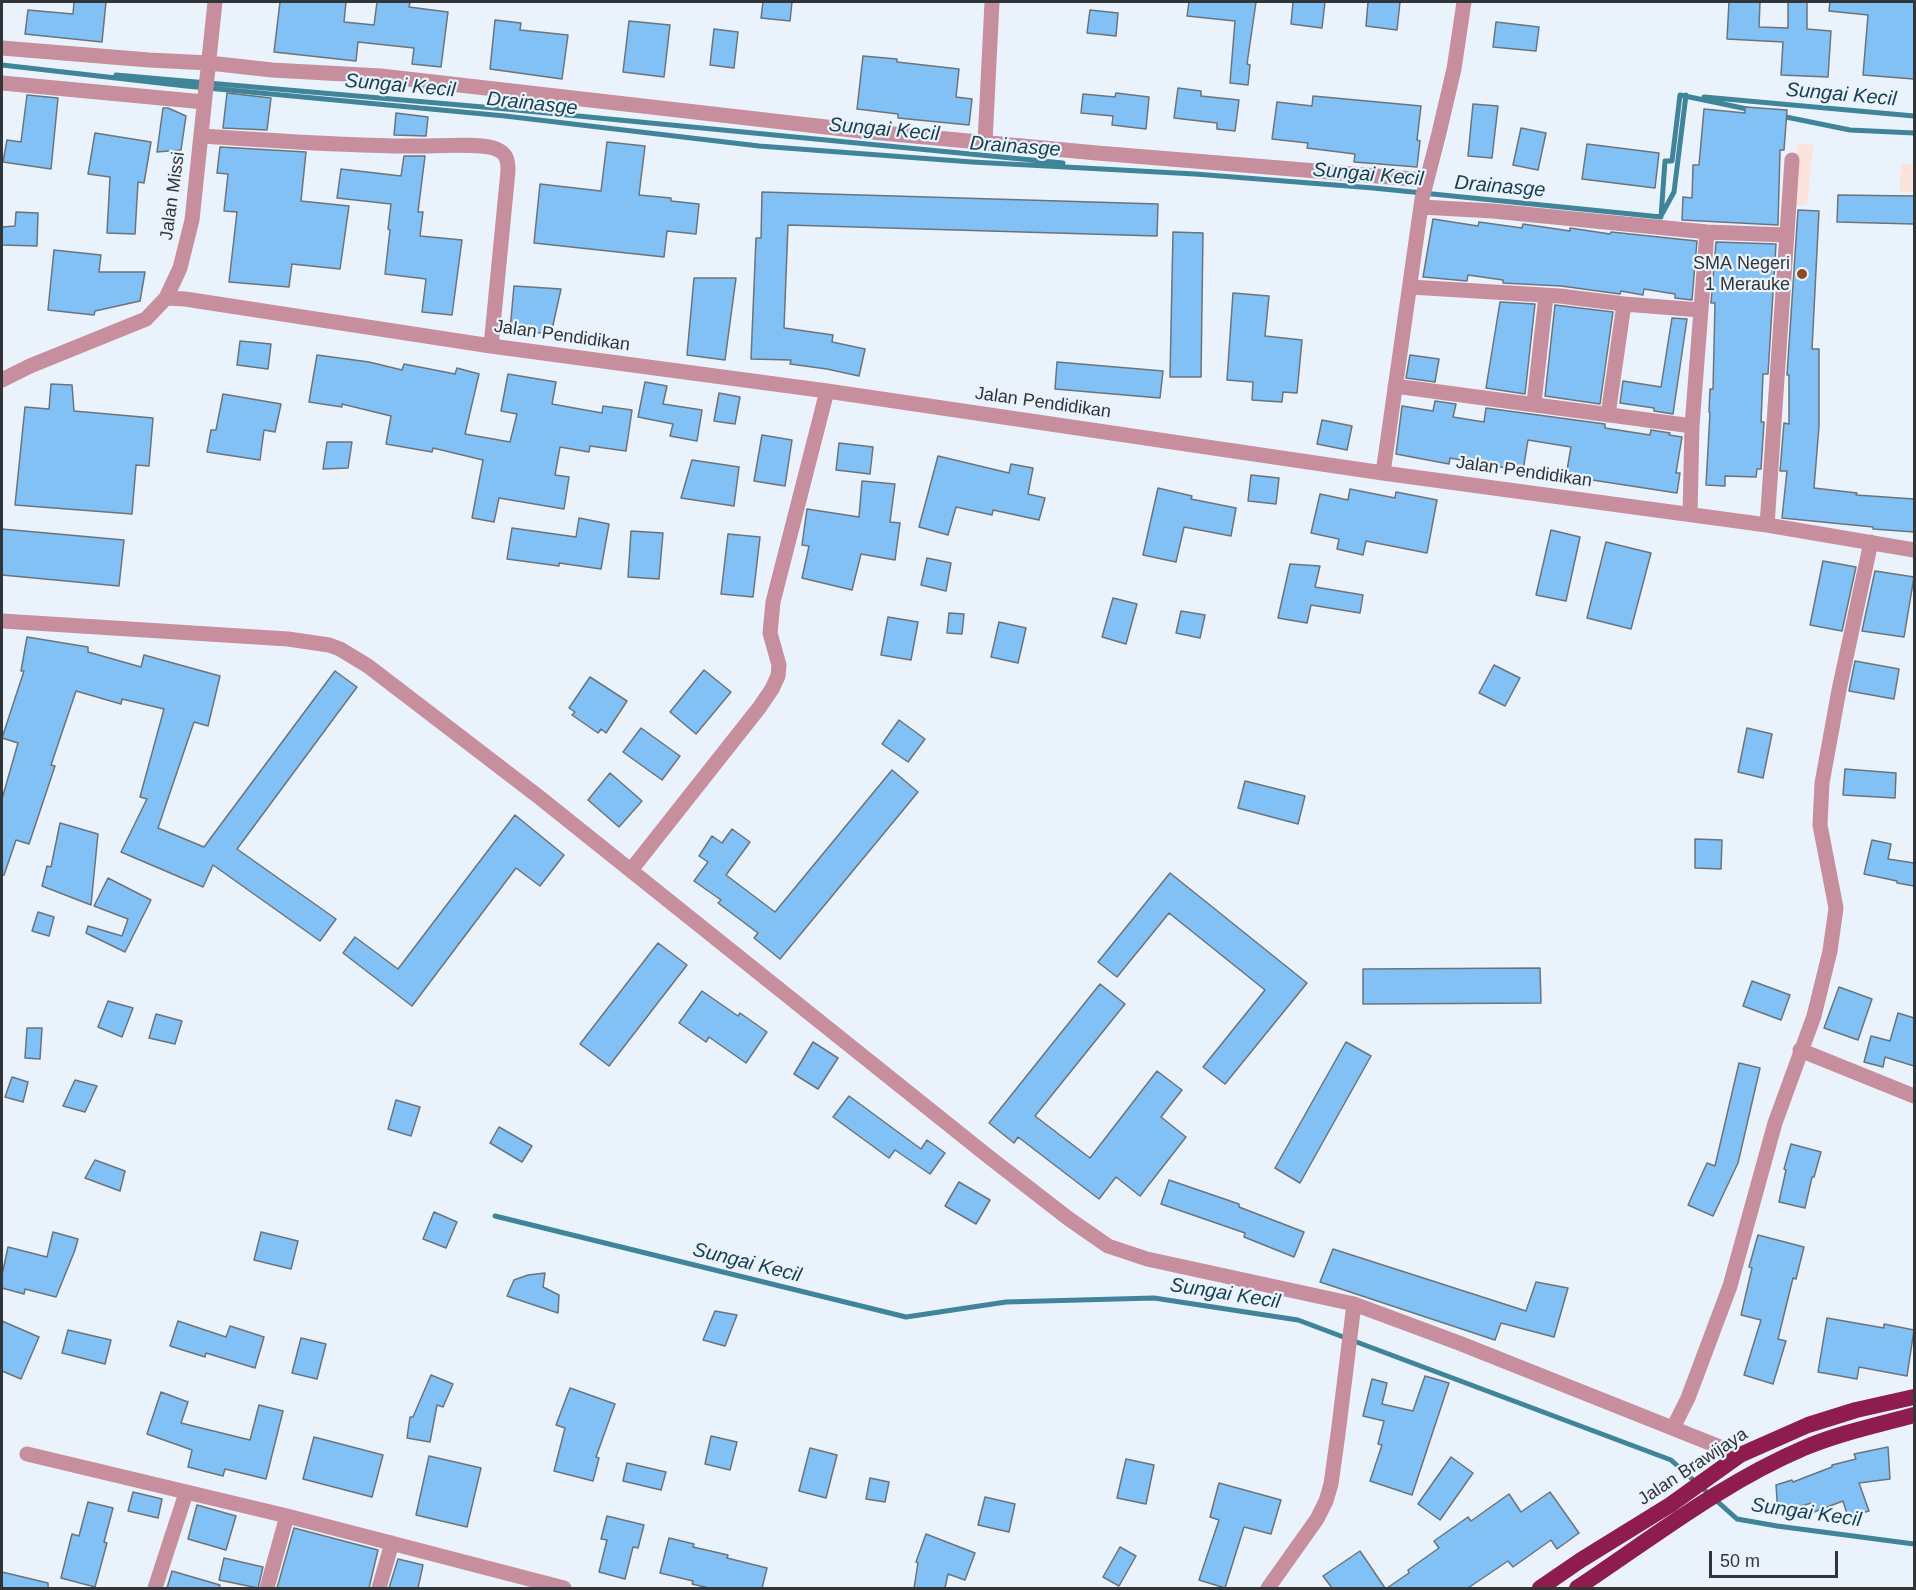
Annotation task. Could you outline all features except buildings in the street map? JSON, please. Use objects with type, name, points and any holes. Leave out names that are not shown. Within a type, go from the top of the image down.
[{"type":"highway","name":"Jalan Brawijaya","points":[[1718,1483],[1740,1455],[1808,1425],[1856,1410],[1914,1397]]},
{"type":"highway","name":"Jalan Brawijaya","points":[[1577,1588],[1674,1513],[1718,1483],[1847,1433],[1914,1415]]},
{"type":"highway","name":"Jalan Brawijaya","points":[[1540,1588],[1581,1560],[1674,1513]]},
{"type":"street","points":[[209,67],[214,2]]},
{"type":"street","points":[[986,142],[992,2]]},
{"type":"street","points":[[1383,473],[1423,194],[1440,133],[1454,69],[1464,2]]},
{"type":"street","points":[[2,48],[209,67],[381,76],[861,131],[986,142],[1423,194],[1493,211],[1707,232],[1787,235]]},
{"type":"street","name":"Jalan Missi","points":[[2,380],[30,366],[146,319],[166,298],[180,268],[189,235],[209,67]]},
{"type":"street","points":[[2,83],[205,96]]},
{"type":"street","points":[[201,136],[406,146],[480,146],[494,147],[503,152],[507,158],[508,171],[491,346]]},
{"type":"street","points":[[1767,525],[1792,160]]},
{"type":"street","points":[[1690,514],[1692,426],[1707,232]]},
{"type":"street","points":[[1410,287],[1700,310]]},
{"type":"street","points":[[1534,403],[1546,296]]},
{"type":"street","name":"Jalan Pendidikan","points":[[166,298],[491,346],[827,391],[1383,473],[1767,525],[1914,550]]},
{"type":"street","points":[[1608,415],[1624,304]]},
{"type":"street","points":[[1395,386],[1692,426]]},
{"type":"street","points":[[632,870],[759,708],[778,676],[779,665],[770,633],[773,602],[827,391]]},
{"type":"street","points":[[1673,1428],[1688,1398],[1730,1286],[1775,1123],[1814,1016],[1830,951],[1836,908],[1820,825],[1822,783],[1839,690],[1871,542]]},
{"type":"street","points":[[2,621],[288,639],[329,645],[340,649],[368,666],[424,708],[632,870],[989,1157],[1108,1246],[1147,1260],[1354,1304],[1459,1342],[1740,1455]]},
{"type":"street","points":[[1800,1050],[1914,1096]]},
{"type":"street","points":[[1268,1588],[1317,1519],[1326,1501],[1338,1434],[1354,1304]]},
{"type":"street","points":[[27,1454],[287,1516],[564,1588]]},
{"type":"street","points":[[155,1588],[186,1493]]},
{"type":"street","points":[[267,1588],[287,1516]]},
{"type":"street","points":[[379,1588],[392,1543]]},
{"type":"shaded area","name":"SMA Negeri 1 Merauke","points":[[1797,143],[1813,145],[1807,205],[1793,206]]},
{"type":"shaded area","points":[[1901,164],[1914,164],[1914,192],[1900,191]]},
{"type":"waterway","name":"Drainasge","points":[[2,65],[186,86],[505,116],[759,146],[972,162],[1195,174],[1373,188],[1661,217],[1665,161],[1672,161],[1680,95],[1752,110]]},
{"type":"waterway","name":"Sungai Kecil","points":[[116,75],[506,109],[1063,163]]},
{"type":"waterway","name":"Sungai Kecil","points":[[1662,214],[1674,192],[1686,95]]},
{"type":"waterway","name":"Sungai Kecil","points":[[1704,97],[1914,116]]},
{"type":"waterway","name":"Drainasge","points":[[1781,116],[1850,130],[1914,133]]},
{"type":"waterway","name":"Sungai Kecil","points":[[495,1216],[906,1317],[1006,1302],[1154,1298],[1298,1320],[1671,1460],[1737,1519],[1914,1544]]},
{"type":"place","name":"SMA Negeri 1 Merauke","points":[[1802,274]]}]
